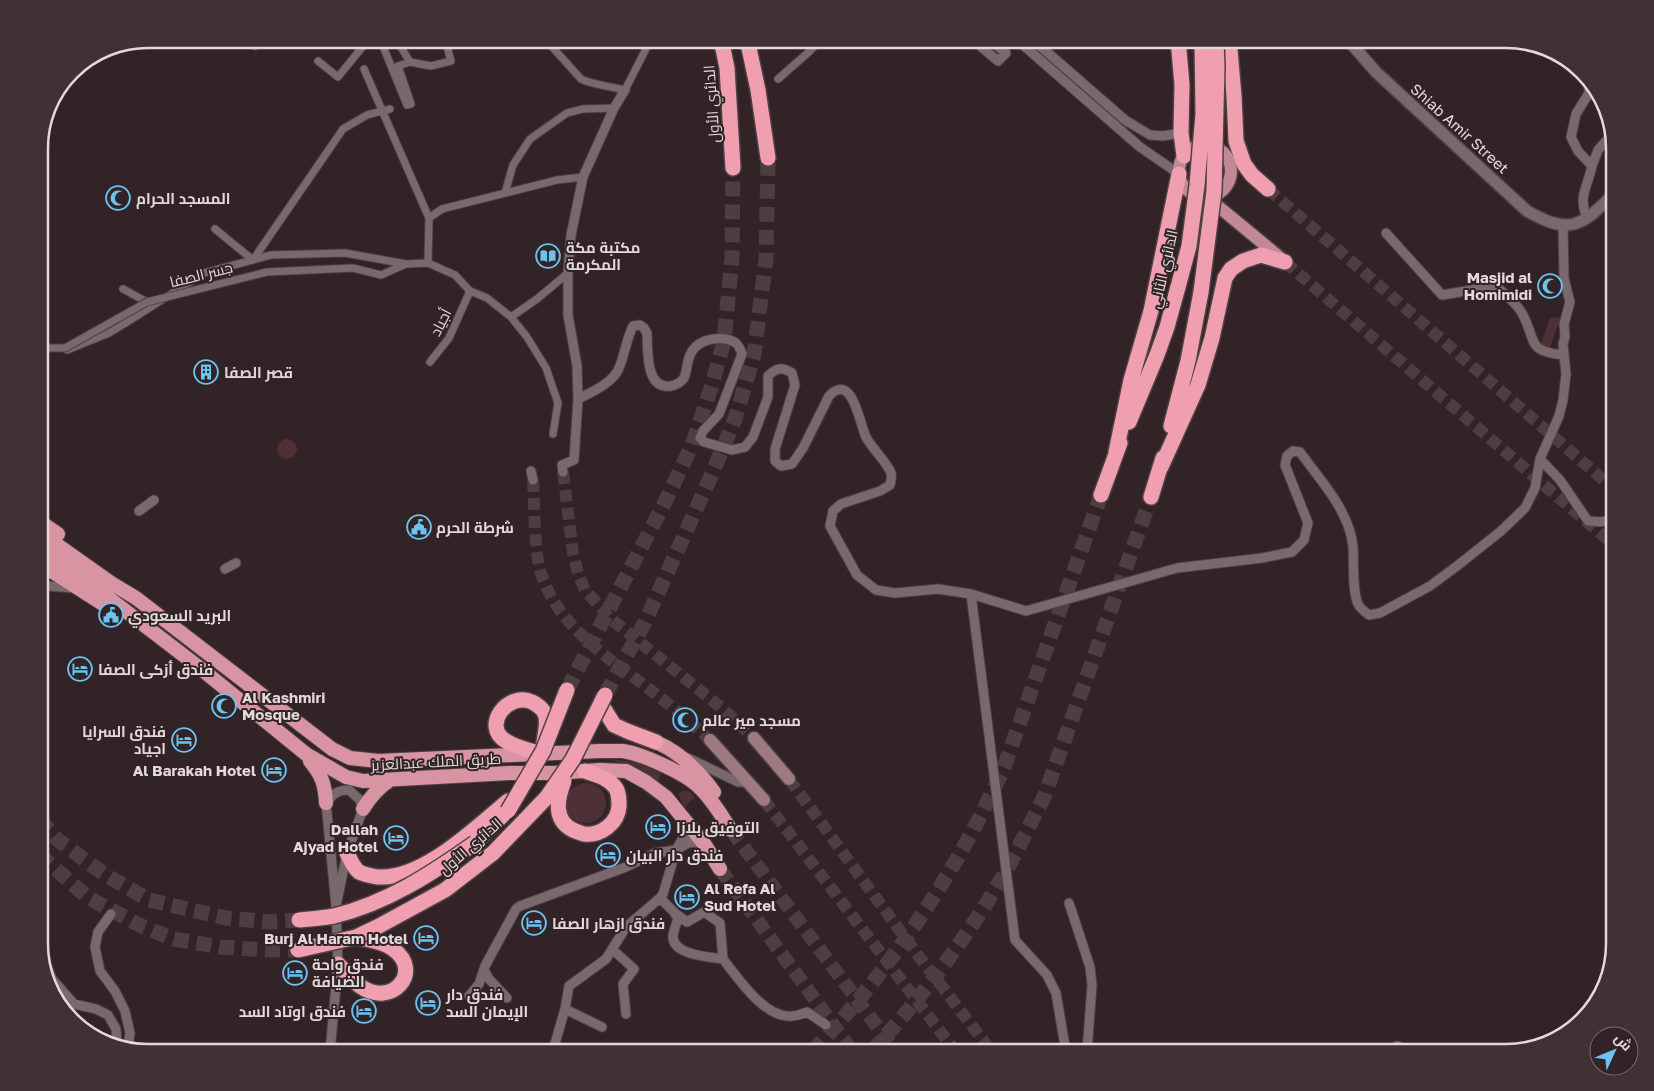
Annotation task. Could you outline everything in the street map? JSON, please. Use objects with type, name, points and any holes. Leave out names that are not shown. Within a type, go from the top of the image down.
[{"type":"highway","name":"الدائري الأول","points":[[723,48],[727,68],[732,168]]},
{"type":"highway","points":[[749,48],[758,90],[768,158]]},
{"type":"highway","points":[[1179,48],[1182,85],[1181,133],[1184,156]]},
{"type":"highway","name":"الدائري الثاني","points":[[1101,495],[1116,452],[1157,356],[1167,327],[1188,246],[1197,186],[1203,114],[1202,48]]},
{"type":"highway","points":[[1151,498],[1161,468],[1188,361],[1201,292],[1214,191],[1216,48]]},
{"type":"highway","points":[[1230,48],[1236,141],[1244,164],[1252,175],[1268,189]]},
{"type":"highway","points":[[1116,452],[1131,380],[1151,311],[1179,174]]},
{"type":"highway","points":[[1161,468],[1198,385],[1212,338],[1225,278],[1231,269],[1243,261],[1261,255],[1285,262]]},
{"type":"highway","points":[[48,527],[95,561],[136,598]]},
{"type":"highway","name":"طريق الملك عبدالعزيز","points":[[48,538],[111,583],[136,598],[332,749],[350,758],[378,761],[600,751],[639,755],[685,777],[698,786],[731,830],[729,812],[695,769],[677,754]]},
{"type":"highway","name":"طريق الملك عبدالعزيز","points":[[48,553],[200,668],[306,754],[346,777],[363,782],[407,778],[626,771],[646,782],[666,797],[692,828],[720,868]]},
{"type":"highway","points":[[48,569],[152,631]]},
{"type":"highway","name":"الدائري الأول","points":[[299,920],[333,916],[370,905],[415,883],[475,843],[508,806],[543,753],[568,690]]},
{"type":"highway","points":[[527,700],[538,705],[544,711],[546,723],[543,753],[504,740],[498,732],[496,724],[498,714],[510,702],[527,700]]},
{"type":"highway","name":"الدائري الأول","points":[[298,950],[356,937],[379,926],[445,890],[493,853],[547,797],[573,759],[603,700],[614,725],[656,742]]},
{"type":"highway","points":[[656,742],[677,754]]},
{"type":"highway","points":[[306,754],[320,774],[325,787],[326,803]]},
{"type":"highway","points":[[573,759],[560,790],[557,805],[560,818],[568,827],[586,834],[607,828],[616,818],[619,810],[619,798],[616,788],[606,778],[585,771]]},
{"type":"highway","points":[[407,760],[407,778]]},
{"type":"highway","points":[[363,809],[370,797],[390,780]]},
{"type":"highway","points":[[347,852],[352,864],[360,872],[370,876],[402,875],[439,856],[508,806]]},
{"type":"highway","points":[[338,964],[361,986],[383,993],[396,989],[404,977],[406,969],[403,960],[392,948],[378,942],[356,937]]},
{"type":"main road","points":[[1197,146],[1213,146],[1220,150],[1226,155],[1232,170],[1228,186],[1216,196],[1208,198],[1192,194],[1181,182],[1179,174],[1181,161],[1184,156],[1197,146]]},
{"type":"main road","points":[[1230,162],[1268,189]]},
{"type":"main road","points":[[1208,198],[1285,262]]},
{"type":"main road","points":[[754,738],[789,779]]},
{"type":"main road","points":[[710,740],[764,800]]},
{"type":"street","points":[[318,61],[338,77],[362,48]]},
{"type":"street","points":[[384,48],[407,105],[411,104],[398,66],[410,62],[431,66],[451,61],[447,48]]},
{"type":"street","points":[[401,48],[410,62]]},
{"type":"street","points":[[552,48],[581,80],[625,90]]},
{"type":"street","points":[[563,469],[574,460],[578,400],[578,366],[568,315],[568,273],[571,235],[583,177],[614,108],[646,48]]},
{"type":"street","points":[[778,79],[813,48]]},
{"type":"street","points":[[983,48],[998,61],[1006,52],[1001,48]]},
{"type":"street","points":[[1026,48],[1140,148],[1179,174]]},
{"type":"street","points":[[1042,48],[1125,120],[1150,134],[1163,136],[1181,133]]},
{"type":"street","name":"Shiab Amir Street","points":[[1355,48],[1376,72],[1527,211],[1545,221],[1563,226]]},
{"type":"street","points":[[364,69],[429,218],[428,263]]},
{"type":"street","points":[[1589,91],[1576,114],[1571,137],[1578,152],[1592,166]]},
{"type":"street","points":[[505,193],[513,165],[530,139],[566,113],[583,109],[614,108]]},
{"type":"street","points":[[254,260],[344,129],[367,115],[390,109]]},
{"type":"street","points":[[1587,219],[1582,206],[1583,195],[1598,150],[1606,141]]},
{"type":"street","points":[[429,218],[442,209],[557,180],[583,177]]},
{"type":"street","points":[[578,400],[613,377],[619,369],[628,335],[633,326],[640,325],[647,333],[650,373],[657,383],[665,387],[675,385],[683,379],[690,355],[695,347],[703,342],[718,338],[732,340],[739,346],[742,354],[719,414],[703,431],[700,438],[704,442],[732,450],[745,447],[753,437],[768,397],[768,376],[775,369],[783,368],[792,373],[795,385],[775,449],[775,461],[781,466],[792,464],[803,448],[829,396],[833,392],[841,390],[848,394],[857,405],[866,437],[891,473],[890,485],[880,491],[841,504],[832,512],[830,526],[857,575],[876,590],[894,593],[938,589],[971,594],[1026,611],[1177,568],[1262,558],[1292,552],[1304,540],[1308,524],[1285,465],[1287,456],[1294,451],[1300,452],[1336,502],[1348,523],[1353,544],[1358,606],[1369,615],[1380,613],[1430,586],[1501,531],[1525,508],[1535,488],[1540,459],[1559,416],[1563,400],[1566,374],[1563,344],[1565,337],[1564,324],[1570,302],[1564,278],[1563,226],[1587,219],[1606,201]]},
{"type":"street","points":[[215,229],[254,260]]},
{"type":"street","points":[[1386,233],[1442,296],[1496,286],[1523,315],[1533,343],[1545,353],[1564,355]]},
{"type":"street","points":[[48,348],[65,350],[109,332],[132,320],[204,273],[271,255],[345,253],[406,264],[428,263],[455,276],[470,291],[487,298],[511,316],[528,337],[546,368],[558,403],[553,434]]},
{"type":"street","name":"جسر الصفا","points":[[48,348],[64,348],[147,302],[267,272],[353,268],[381,275],[406,264]]},
{"type":"street","points":[[511,316],[537,299],[568,273]]},
{"type":"street","points":[[123,289],[147,302]]},
{"type":"street","name":"أجياد","points":[[430,362],[449,338],[470,291]]},
{"type":"street","points":[[1540,459],[1560,480],[1588,521],[1606,521]]},
{"type":"street","points":[[139,511],[154,500]]},
{"type":"street","points":[[225,569],[236,563]]},
{"type":"street","points":[[48,586],[79,589]]},
{"type":"street","points":[[971,594],[1015,940],[1047,975],[1056,993],[1065,1044]]},
{"type":"street","points":[[677,754],[738,782],[743,782],[746,779]]},
{"type":"street","points":[[331,1044],[338,964],[336,906],[326,803],[333,794],[342,790],[349,790],[360,800],[363,809],[347,852],[336,906]]},
{"type":"street","points":[[555,1044],[569,986],[606,959],[626,927],[660,898],[663,894],[676,850],[692,828]]},
{"type":"street","points":[[469,996],[479,984],[484,970],[516,909],[520,906],[626,867],[656,853],[676,850],[688,843],[696,842],[704,845]]},
{"type":"street","points":[[660,898],[686,922],[704,912],[720,923],[723,959],[748,990],[768,1010],[791,1017],[807,1012],[826,1025]]},
{"type":"street","points":[[1069,903],[1090,967],[1092,985],[1088,1044]]},
{"type":"street","points":[[674,912],[678,919],[673,936],[675,943],[685,951],[698,956],[723,959]]},
{"type":"street","points":[[111,914],[98,932],[95,947],[100,971],[115,991],[125,1011],[130,1033],[129,1042]]},
{"type":"street","points":[[612,949],[634,969],[623,984],[626,1014]]},
{"type":"street","points":[[484,970],[489,979],[507,998]]},
{"type":"street","points":[[55,983],[74,1004],[96,1009],[108,1015],[116,1029],[117,1039]]},
{"type":"street","points":[[565,1008],[602,1027]]},
{"type":"shaded area","points":[[1561,317],[1550,347],[1541,344],[1550,318]]},
{"type":"shaded area","points":[[287,439],[294,442],[297,449],[294,456],[287,459],[280,456],[277,449],[280,442]]},
{"type":"shaded area","points":[[610,759],[638,763],[661,773],[658,782],[635,769]]},
{"type":"shaded area","points":[[586,783],[600,789],[606,803],[600,817],[586,823],[572,817],[566,803],[572,789]]},
{"type":"shaded area","points":[[682,791],[689,791],[695,798],[685,808],[678,794]]},
{"type":"tunnel","points":[[605,695],[645,622],[735,419],[754,355],[766,260],[768,158]]},
{"type":"tunnel","points":[[567,690],[666,500],[692,445],[712,385],[724,341],[732,257],[733,168]]},
{"type":"tunnel","points":[[1268,189],[1606,482]]},
{"type":"tunnel","points":[[1285,262],[1606,538]]},
{"type":"tunnel","points":[[563,472],[573,553],[585,590],[611,619],[723,709],[754,738]]},
{"type":"tunnel","points":[[533,480],[536,544],[540,568],[552,598],[563,615],[608,658],[664,700],[710,740]]},
{"type":"tunnel","points":[[819,1044],[869,987],[920,918],[965,844],[985,806],[1004,767],[1101,495]]},
{"type":"tunnel","points":[[879,1044],[923,993],[984,907],[998,885],[1044,797],[1151,497]]},
{"type":"tunnel","points":[[789,779],[917,954],[986,1044]]},
{"type":"tunnel","points":[[764,800],[950,1044]]},
{"type":"tunnel","points":[[48,829],[58,840],[104,874],[149,900],[226,918],[270,922],[299,920]]},
{"type":"tunnel","points":[[731,830],[890,1044]]},
{"type":"tunnel","points":[[48,862],[87,897],[139,925],[174,939],[221,947],[298,950]]},
{"type":"tunnel","points":[[720,869],[847,1044]]},
{"type":"place","name":"المسجد الحرام","points":[[118,198]]},
{"type":"place","name":"مكتبة مكة المكرمة","points":[[548,256]]},
{"type":"place","name":"Masjid al Homimidi","points":[[1550,286]]},
{"type":"place","name":"قصر الصفا","points":[[206,372]]},
{"type":"place","name":"شرطة الحرم","points":[[419,527]]},
{"type":"place","name":"البريد السعودي","points":[[111,615]]},
{"type":"place","name":"فندق أزكى الصفا","points":[[80,669]]},
{"type":"place","name":"Al Kashmiri Mosque","points":[[224,706]]},
{"type":"place","name":"مسجد مير عالم","points":[[685,720]]},
{"type":"place","name":"فندق السرايا اجياد","points":[[184,740]]},
{"type":"place","name":"Al Barakah Hotel","points":[[274,770]]},
{"type":"place","name":"التوفيق بلازا","points":[[658,827]]},
{"type":"place","name":"Dallah Ajyad Hotel","points":[[396,838]]},
{"type":"place","name":"فندق دار البيان","points":[[608,855]]},
{"type":"place","name":"Al Refa Al Sud Hotel","points":[[687,897]]},
{"type":"place","name":"فندق ازهار الصفا","points":[[534,923]]},
{"type":"place","name":"Burj Al Haram Hotel","points":[[426,938]]},
{"type":"place","name":"فندق واحة الضيافة","points":[[295,973]]},
{"type":"place","name":"فندق دار الإيمان السد","points":[[428,1003]]},
{"type":"place","name":"فندق اوتاد السد","points":[[364,1011]]}]
